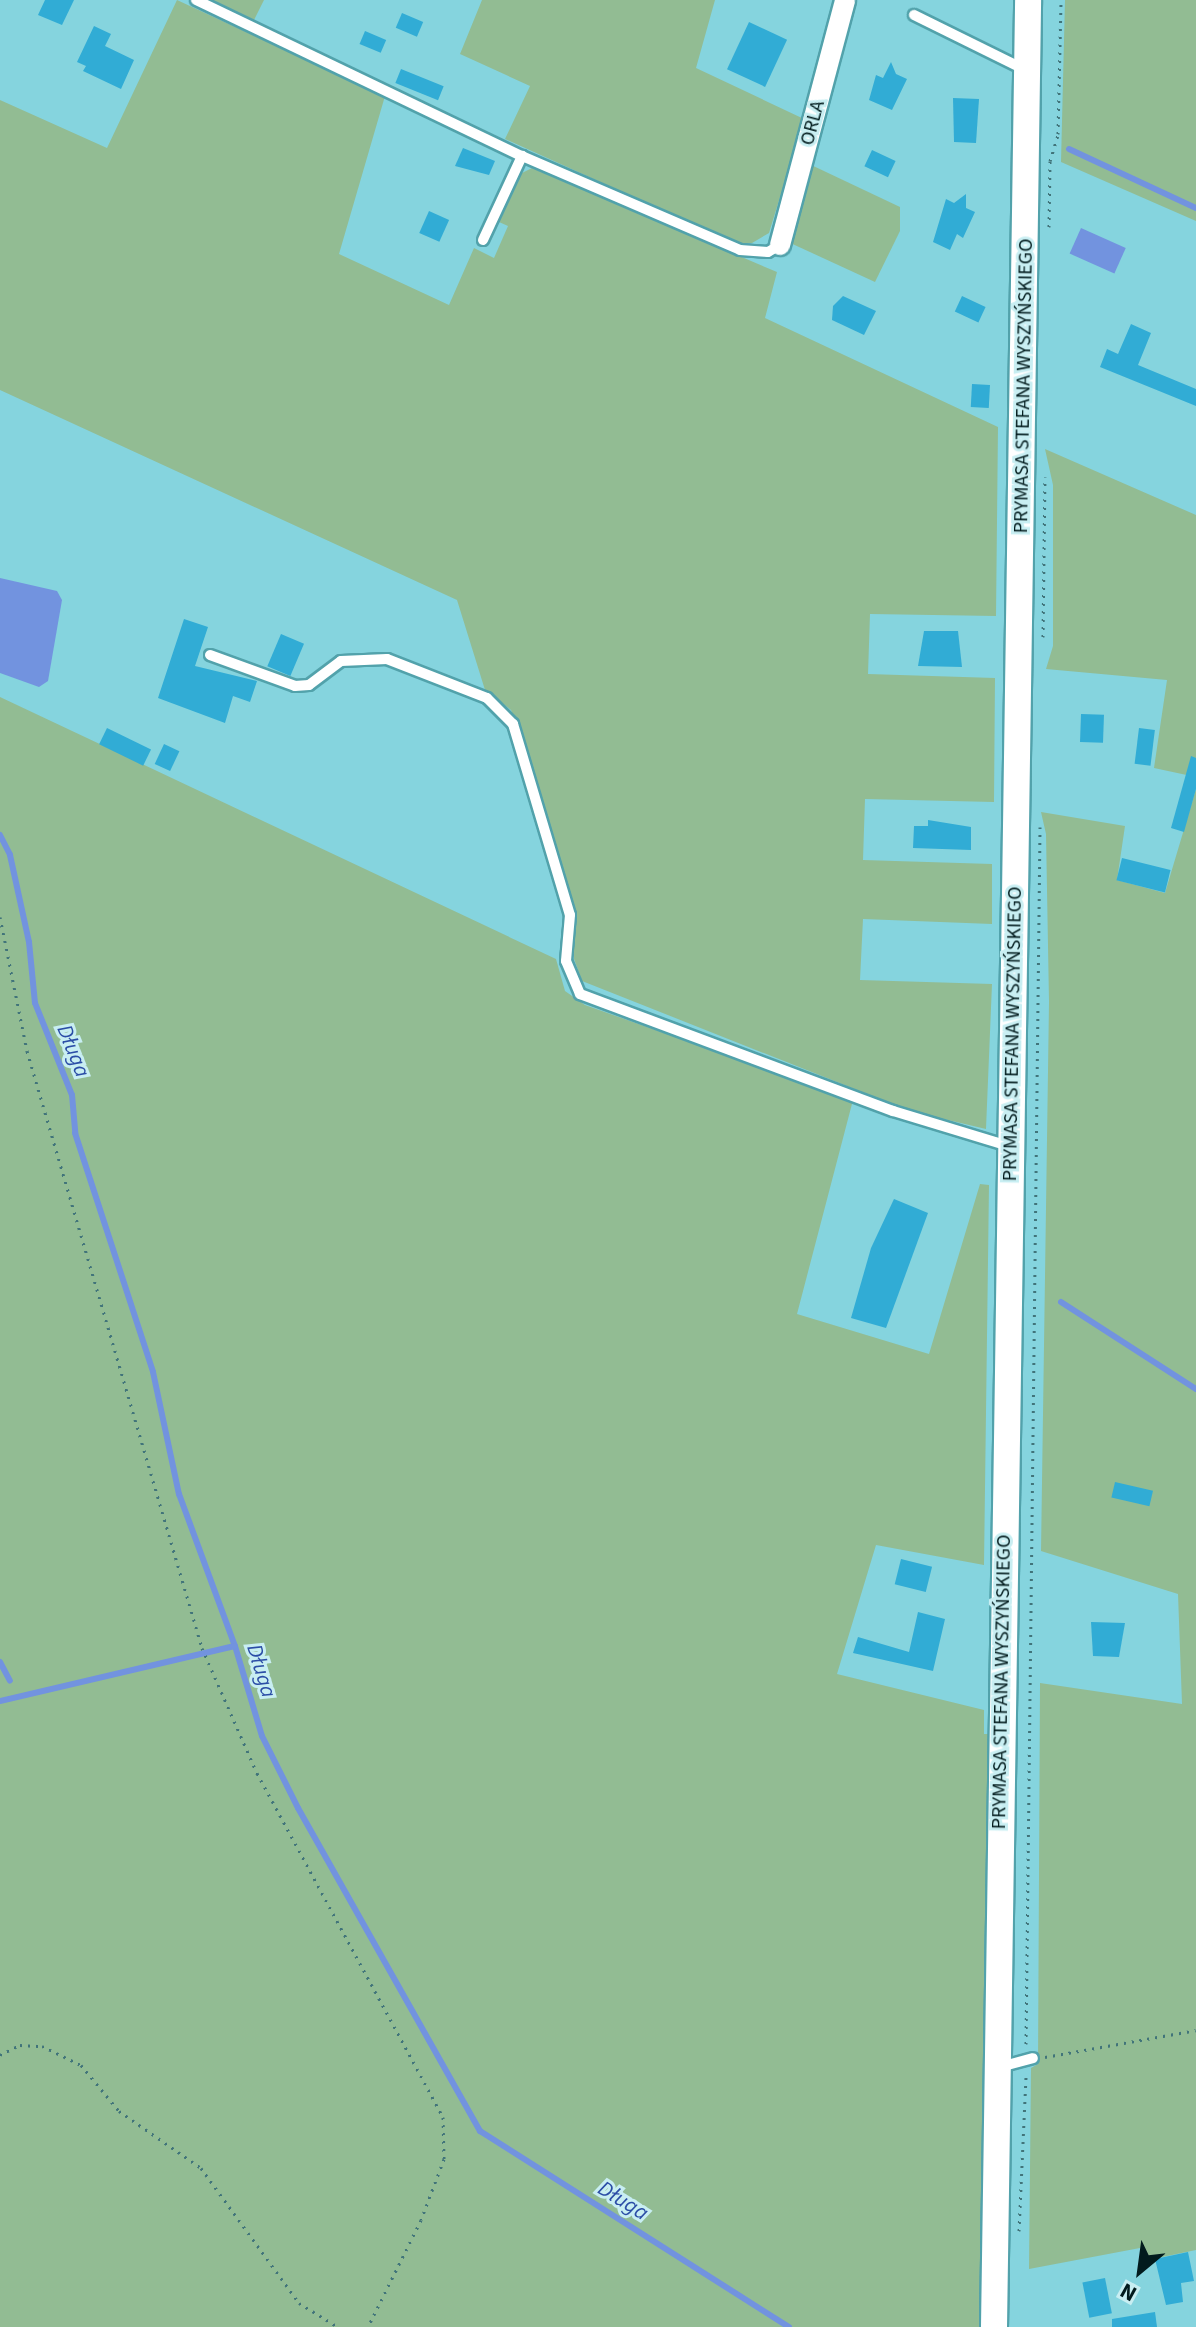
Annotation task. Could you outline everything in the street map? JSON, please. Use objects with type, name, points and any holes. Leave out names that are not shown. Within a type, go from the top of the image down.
[{"type":"street","name":"ORLA","points":[[780,245],[845,0]]},
{"type":"street","name":"PRYMASA STEFANA WYSZYŃSKIEGO","points":[[997,2068],[1028,0]]},
{"type":"street","points":[[994,2327],[997,2068]]},
{"type":"lane","points":[[196,0],[522,156],[740,250],[768,252],[780,245]]},
{"type":"lane","points":[[914,15],[1027,71]]},
{"type":"lane","points":[[483,240],[522,156]]},
{"type":"lane","points":[[210,655],[295,686],[309,685],[341,661],[387,659],[487,698],[513,724],[570,915],[566,961],[580,994],[893,1111],[1010,1147]]},
{"type":"lane","points":[[997,2068],[1030,2060]]},
{"type":"path","points":[[1046,237],[1050,161],[1058,134],[1061,0]]},
{"type":"path","points":[[1041,643],[1047,578],[1047,487],[1042,466]]},
{"type":"path","points":[[1038,820],[1030,2060],[1196,2030]]},
{"type":"path","points":[[0,917],[27,1051],[202,1648],[257,1773],[443,2117],[444,2159],[421,2220],[368,2327]]},
{"type":"path","points":[[0,2055],[20,2045],[42,2046],[81,2065],[119,2111],[201,2168],[299,2303],[338,2327]]},
{"type":"green space","points":[[177,0],[385,96],[339,254],[449,305],[474,248],[494,258],[508,226],[499,222],[522,173],[532,168],[777,272],[765,318],[998,427],[996,616],[870,614],[868,674],[995,678],[994,802],[865,799],[863,860],[992,864],[992,924],[863,919],[860,980],[992,984],[986,1129],[910,1111],[582,981],[574,959],[573,911],[530,761],[511,710],[485,690],[457,600],[0,390],[0,100],[107,148]]},
{"type":"green space","points":[[212,0],[264,0],[254,20]]},
{"type":"green space","points":[[482,0],[715,0],[696,68],[804,119],[769,233],[752,243],[735,243],[505,139],[530,86],[460,54]]},
{"type":"green space","points":[[1065,0],[1196,0],[1196,221],[1061,162]]},
{"type":"green space","points":[[807,163],[900,207],[900,231],[875,282],[786,241]]},
{"type":"green space","points":[[1045,449],[1196,515],[1196,777],[1154,768],[1167,680],[1046,669],[1053,646],[1053,485]]},
{"type":"green space","points":[[0,697],[556,959],[565,991],[585,1005],[853,1100],[797,1314],[929,1354],[980,1184],[989,1185],[984,1565],[876,1545],[837,1674],[984,1710],[984,1734],[990,1734],[980,2327],[0,2327]]},
{"type":"green space","points":[[1196,789],[1196,2250],[1143,2261],[1140,2248],[1029,2269],[1031,2068],[1038,2064],[1040,1683],[1182,1704],[1178,1594],[1041,1551],[1049,1002],[1046,834],[1041,812],[1125,826],[1117,880],[1165,893]]},
{"type":"water","points":[[1081,228],[1126,248],[1114,274],[1070,254]]},
{"type":"water","points":[[0,578],[57,591],[62,600],[48,681],[39,687],[0,673]]},
{"type":"building","points":[[45,0],[74,0],[62,25],[38,15]]},
{"type":"building","points":[[402,13],[423,22],[417,37],[396,28]]},
{"type":"building","points":[[749,22],[787,40],[765,87],[727,69]]},
{"type":"building","points":[[94,26],[111,34],[105,46],[134,60],[121,89],[83,71],[86,66],[77,62]]},
{"type":"building","points":[[365,31],[386,40],[381,53],[360,44]]},
{"type":"building","points":[[891,62],[896,74],[907,79],[892,110],[869,100],[876,75],[883,78]]},
{"type":"building","points":[[401,69],[444,86],[438,100],[395,83]]},
{"type":"building","points":[[953,98],[979,99],[976,143],[954,142]]},
{"type":"building","points":[[463,148],[495,161],[489,175],[455,166]]},
{"type":"building","points":[[872,150],[896,161],[888,177],[864,166]]},
{"type":"building","points":[[966,194],[966,208],[975,212],[963,238],[957,234],[950,250],[933,242],[946,199],[954,203]]},
{"type":"building","points":[[429,211],[449,220],[439,242],[419,233]]},
{"type":"building","points":[[843,296],[876,311],[864,335],[832,320],[833,306]]},
{"type":"building","points":[[962,296],[986,307],[978,322],[955,311]]},
{"type":"building","points":[[1131,324],[1151,333],[1138,365],[1196,389],[1196,406],[1100,367],[1107,349],[1118,354]]},
{"type":"building","points":[[972,384],[990,385],[989,408],[971,407]]},
{"type":"building","points":[[184,619],[208,627],[195,666],[257,681],[250,702],[233,696],[225,723],[158,698]]},
{"type":"building","points":[[924,631],[958,631],[962,667],[918,666]]},
{"type":"building","points":[[281,634],[304,644],[290,676],[267,666]]},
{"type":"building","points":[[1081,714],[1104,715],[1103,743],[1080,742]]},
{"type":"building","points":[[107,728],[151,749],[143,766],[99,744]]},
{"type":"building","points":[[1139,728],[1155,730],[1150,766],[1135,764]]},
{"type":"building","points":[[164,744],[179,751],[170,771],[155,764]]},
{"type":"building","points":[[1191,756],[1196,758],[1196,789],[1184,832],[1171,828]]},
{"type":"building","points":[[928,820],[971,827],[971,850],[913,848],[914,826],[928,826]]},
{"type":"building","points":[[1122,858],[1171,870],[1165,892],[1116,880]]},
{"type":"building","points":[[894,1199],[928,1213],[886,1328],[851,1318],[871,1248]]},
{"type":"building","points":[[1115,1482],[1153,1491],[1149,1506],[1111,1498]]},
{"type":"building","points":[[901,1559],[932,1567],[926,1592],[895,1584]]},
{"type":"building","points":[[918,1612],[945,1619],[933,1671],[853,1653],[858,1637],[909,1652]]},
{"type":"building","points":[[1091,1622],[1125,1623],[1119,1657],[1093,1656]]},
{"type":"building","points":[[1188,2252],[1194,2281],[1181,2283],[1183,2302],[1166,2305],[1155,2259]]},
{"type":"building","points":[[1105,2278],[1112,2313],[1089,2318],[1082,2282]]},
{"type":"building","points":[[1155,2312],[1157,2327],[1112,2327],[1112,2319]]},
{"type":"waterway","points":[[1069,149],[1196,208]]},
{"type":"waterway","name":"Długa","points":[[0,835],[10,855],[29,942],[35,1003],[72,1095],[75,1133],[153,1372],[179,1494],[235,1646],[262,1736],[298,1808],[480,2131],[789,2327]]},
{"type":"waterway","points":[[1061,1302],[1196,1389]]},
{"type":"waterway","points":[[0,1701],[235,1646]]},
{"type":"waterway","points":[[0,1662],[10,1681]]}]
